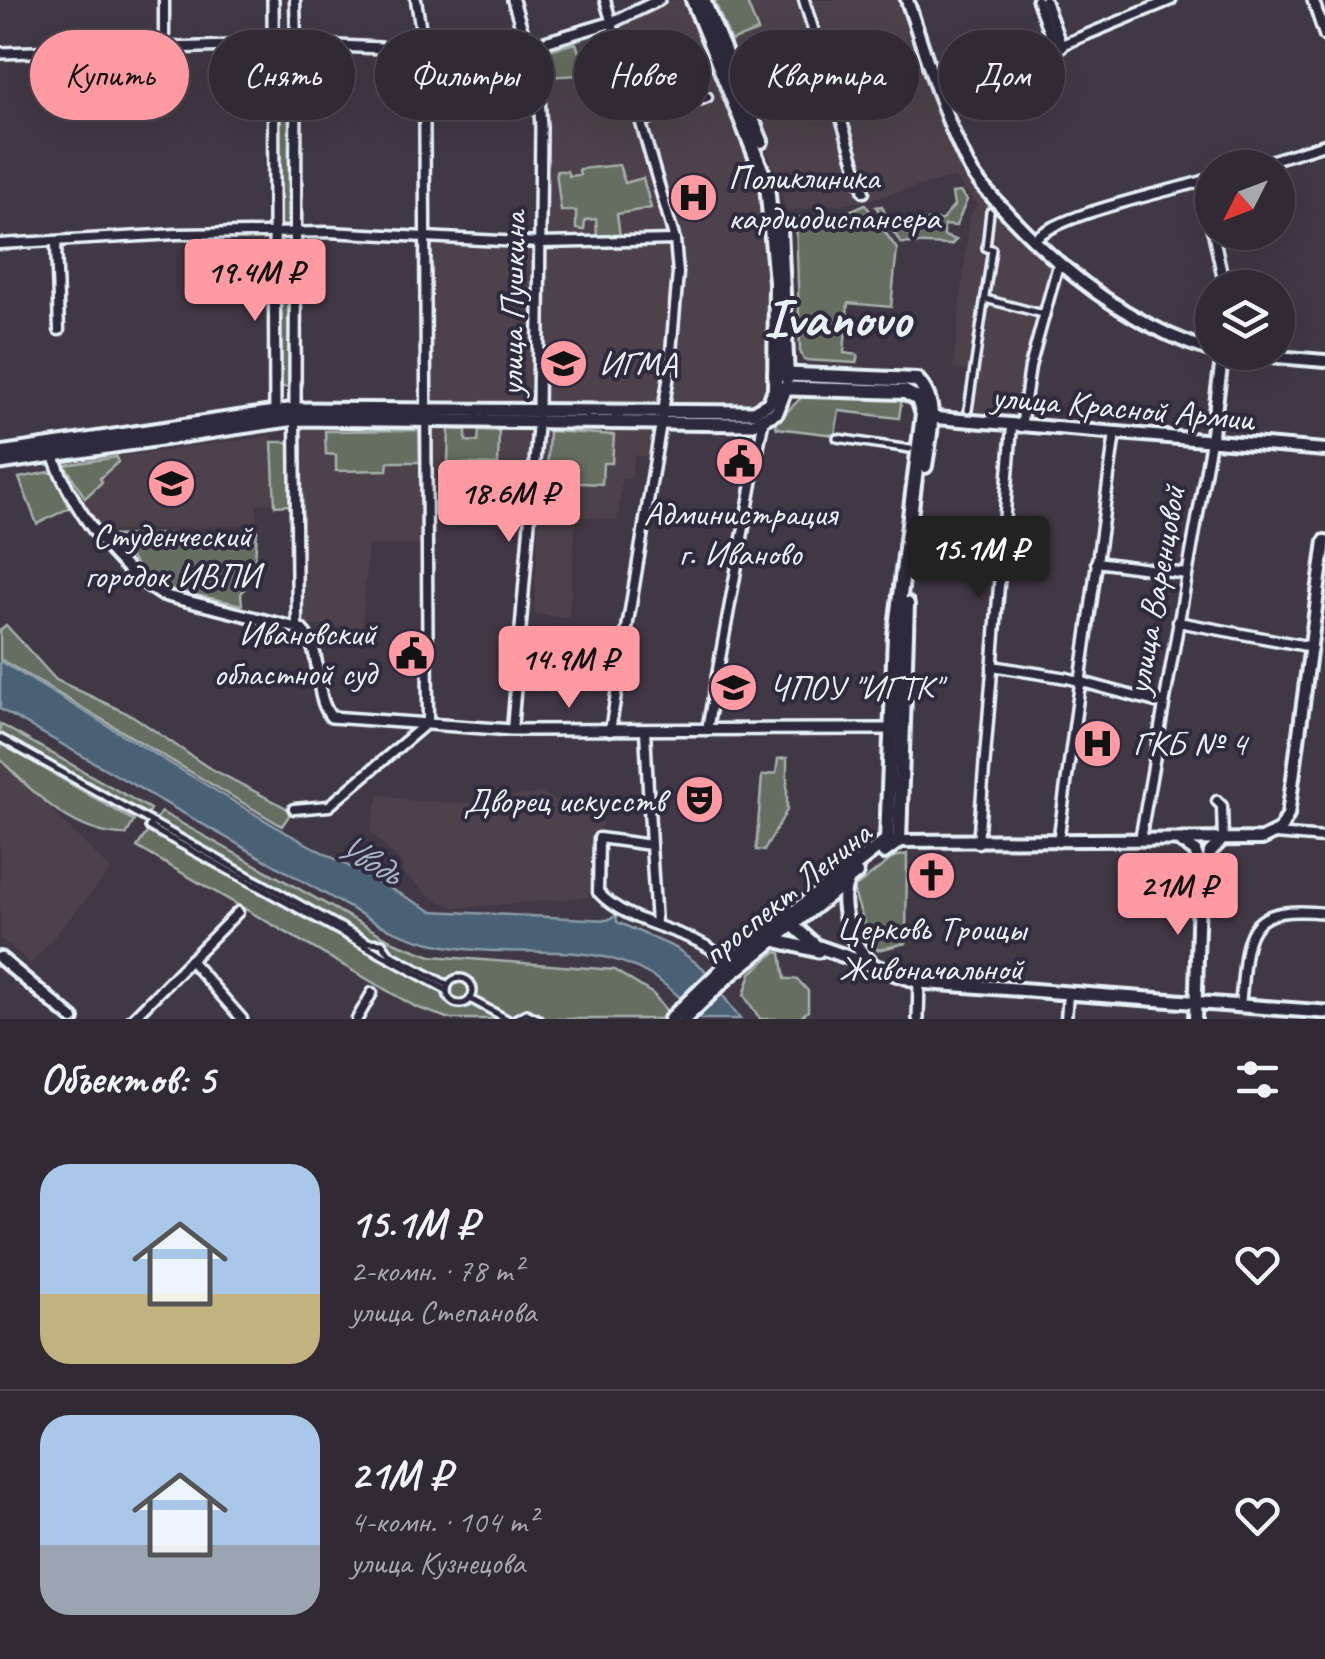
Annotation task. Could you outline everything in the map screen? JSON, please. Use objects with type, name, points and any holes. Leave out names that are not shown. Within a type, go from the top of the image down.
[{"type":"highway","points":[[693,0],[767,184],[781,381]]},
{"type":"highway","points":[[703,0],[774,179],[785,281],[786,357],[781,381]]},
{"type":"highway","points":[[786,357],[805,374]]},
{"type":"highway","points":[[781,381],[805,374],[911,378],[928,396],[927,417]]},
{"type":"highway","points":[[781,381],[820,388],[910,393],[918,399],[927,417]]},
{"type":"highway","name":"проспект Ленина","points":[[893,841],[895,634],[927,417]]},
{"type":"highway","name":"проспект Ленина","points":[[727,969],[774,940],[788,922],[893,841],[906,608],[927,417]]},
{"type":"highway","name":"проспект Ленина","points":[[676,1018],[727,969],[893,841]]},
{"type":"main road","points":[[907,0],[939,92]]},
{"type":"main road","points":[[951,120],[974,174],[1058,265],[1152,327],[1195,345]]},
{"type":"main road","points":[[1295,359],[1325,361]]},
{"type":"main road","points":[[1219,370],[1220,374]]},
{"type":"main road","name":"улица Варенцовой","points":[[1212,441],[1222,370]]},
{"type":"main road","points":[[766,416],[781,381]]},
{"type":"main road","points":[[0,453],[52,450],[295,414],[766,416],[820,388]]},
{"type":"main road","points":[[0,463],[52,450],[276,411],[295,414]]},
{"type":"main road","name":"улица Красной Армии","points":[[927,417],[1323,452]]},
{"type":"main road","points":[[893,841],[1179,841],[1275,834],[1288,815],[1325,541]]},
{"type":"main road","points":[[1312,648],[1325,650]]},
{"type":"main road","points":[[1198,1004],[1207,862],[1212,849],[1223,840]]},
{"type":"main road","points":[[1179,841],[1192,848],[1200,864],[1198,1019]]},
{"type":"main road","points":[[849,878],[844,896],[854,942],[865,958],[889,974]]},
{"type":"main road","points":[[788,922],[805,939],[836,955]]},
{"type":"main road","points":[[774,940],[919,982],[1325,1012]]},
{"type":"main road","points":[[0,958],[74,1019]]},
{"type":"street","points":[[164,0],[164,30]]},
{"type":"street","points":[[272,0],[272,30]]},
{"type":"street","points":[[295,0],[296,30]]},
{"type":"street","points":[[416,0],[421,30]]},
{"type":"street","name":"улица Пушкина","points":[[513,0],[523,30]]},
{"type":"street","points":[[605,0],[675,240],[678,273],[662,417],[610,731]]},
{"type":"street","points":[[554,39],[612,22],[659,0]]},
{"type":"street","points":[[804,0],[864,192]]},
{"type":"street","points":[[1037,0],[1051,30]]},
{"type":"street","points":[[1045,0],[1054,30]]},
{"type":"street","points":[[1065,45],[1171,0]]},
{"type":"street","points":[[1313,0],[1325,36]]},
{"type":"street","points":[[0,53],[30,52]]},
{"type":"street","points":[[273,120],[276,411]]},
{"type":"street","points":[[296,120],[297,626],[316,650],[324,706],[331,717],[512,730],[892,730]]},
{"type":"street","points":[[294,810],[329,806],[428,722],[425,120]]},
{"type":"street","name":"улица Пушкина","points":[[512,730],[538,414],[541,120]]},
{"type":"street","points":[[1295,153],[1325,144]]},
{"type":"street","points":[[1033,240],[1042,231],[1195,184]]},
{"type":"street","points":[[968,410],[992,250],[986,248],[990,212]]},
{"type":"street","points":[[0,244],[274,232],[540,244],[675,240]]},
{"type":"street","points":[[56,243],[60,330]]},
{"type":"street","points":[[978,844],[1017,426],[1058,265]]},
{"type":"street","points":[[985,298],[1043,314]]},
{"type":"street","points":[[708,730],[766,416]]},
{"type":"street","points":[[1058,842],[1115,433]]},
{"type":"street","points":[[838,438],[910,449]]},
{"type":"street","name":"улица Варенцовой","points":[[1140,841],[1212,441]]},
{"type":"street","points":[[52,450],[76,505],[146,585],[162,594],[297,626]]},
{"type":"street","points":[[1096,562],[1187,574]]},
{"type":"street","points":[[1178,622],[1312,648]]},
{"type":"street","points":[[992,666],[1078,682],[1163,704]]},
{"type":"street","points":[[644,731],[656,924]]},
{"type":"street","points":[[0,738],[367,944],[382,943],[389,956],[447,988],[455,1004],[470,999],[511,1019],[526,1012],[539,1019]]},
{"type":"street","points":[[1216,801],[1222,806],[1223,840]]},
{"type":"street","points":[[1275,834],[1325,838]]},
{"type":"street","points":[[652,845],[600,838],[598,892],[614,910],[656,924],[727,969]]},
{"type":"street","points":[[1240,1006],[1248,940],[1263,916],[1284,908],[1325,913]]},
{"type":"street","points":[[132,1019],[238,912]]},
{"type":"street","points":[[190,960],[242,1019]]},
{"type":"street","points":[[447,988],[458,978],[468,981],[470,999]]},
{"type":"street","points":[[918,1019],[919,982]]},
{"type":"street","points":[[357,1019],[372,993]]},
{"type":"street","points":[[1066,1019],[1068,995]]},
{"type":"shaded area","points":[[672,0],[689,1],[700,30],[619,30],[625,18]]},
{"type":"shaded area","points":[[708,0],[799,0],[811,30],[730,30],[730,56]]},
{"type":"shaded area","points":[[812,0],[901,0],[912,30],[821,30]]},
{"type":"shaded area","points":[[574,36],[574,120],[638,120],[673,241],[669,351],[660,402],[654,406],[430,399],[430,241],[541,241],[542,120],[554,120],[554,41]]},
{"type":"shaded area","points":[[919,49],[939,102],[939,120],[945,120],[967,178],[985,202],[1055,266],[1015,416],[963,410],[969,371],[953,369],[970,215],[978,205],[954,177],[863,201],[786,211],[755,120],[839,120],[859,194],[865,196],[869,191],[850,120],[919,120]]},
{"type":"shaded area","points":[[710,54],[730,105],[730,120],[736,120],[761,183],[772,272],[770,385],[752,402],[670,403],[681,273],[676,230],[645,120],[710,120]]},
{"type":"shaded area","points":[[298,426],[651,429],[647,457],[635,455],[631,478],[622,478],[617,521],[576,516],[569,618],[534,614],[540,492],[480,487],[479,497],[465,496],[464,487],[425,486],[425,545],[368,545],[362,628],[306,625]]},
{"type":"shaded area","name":"Студенческий городок ИВПИ","points":[[271,436],[273,503],[257,504],[257,524],[104,532],[79,502],[63,465]]},
{"type":"shaded area","points":[[0,759],[111,870],[31,964],[0,938]]},
{"type":"shaded area","points":[[541,793],[603,823],[593,838],[588,897],[457,908],[434,899],[403,873],[402,864],[370,831],[379,794],[413,801],[464,803]]},
{"type":"green space","points":[[714,0],[746,0],[758,30],[730,30],[730,39]]},
{"type":"green space","points":[[574,44],[574,75],[554,77],[554,48]]},
{"type":"green space","points":[[275,120],[292,120],[293,226],[275,225]]},
{"type":"green space","points":[[619,165],[625,183],[643,178],[651,208],[617,214],[620,236],[597,236],[596,219],[585,220],[584,230],[576,229],[576,211],[561,211],[556,171],[580,175],[579,169]]},
{"type":"green space","points":[[960,192],[967,200],[956,226],[944,225],[944,236],[956,240],[951,245],[901,243],[876,207],[882,206],[889,224],[942,220],[954,206],[952,193]]},
{"type":"green space","points":[[865,204],[897,249],[891,307],[848,303],[844,353],[858,355],[856,363],[804,360],[800,351],[796,218],[843,214]]},
{"type":"green space","points":[[277,232],[295,234],[293,387],[277,387]]},
{"type":"green space","points":[[815,392],[902,397],[899,418],[839,411],[835,435],[777,428],[775,423],[804,395]]},
{"type":"green space","points":[[449,429],[466,430],[466,441],[478,442],[479,430],[499,431],[498,465],[448,463]]},
{"type":"green space","points":[[419,430],[420,462],[388,462],[387,470],[336,471],[336,455],[326,454],[325,431]]},
{"type":"green space","points":[[549,431],[614,435],[612,463],[603,463],[602,484],[561,482],[562,472],[547,471]]},
{"type":"green space","points":[[272,442],[289,442],[291,505],[275,506]]},
{"type":"green space","points":[[117,457],[118,462],[85,498],[65,465]]},
{"type":"green space","points":[[49,472],[58,477],[69,508],[37,524],[19,478]]},
{"type":"green space","points":[[257,531],[254,573],[241,594],[242,605],[164,588],[149,580],[112,536]]},
{"type":"green space","points":[[6,625],[56,680],[133,716],[206,766],[292,811],[282,826],[0,659],[0,630]]},
{"type":"green space","points":[[0,724],[150,809],[146,817],[0,735]]},
{"type":"green space","points":[[0,743],[134,821],[126,835],[89,828],[57,810],[0,759]]},
{"type":"green space","points":[[787,758],[787,810],[764,851],[756,850],[762,776],[776,773],[778,759]]},
{"type":"green space","points":[[161,812],[396,943],[431,956],[614,970],[653,994],[668,1013],[662,1019],[450,1019],[416,1007],[137,847]]},
{"type":"green space","points":[[907,854],[906,943],[878,950],[870,941],[853,889],[894,857]]},
{"type":"green space","points":[[775,952],[781,953],[785,979],[797,979],[808,991],[808,1011],[799,1019],[760,1019],[744,995],[751,973]]},
{"type":"water","name":"Уводь","points":[[0,661],[283,831],[432,911],[607,920],[616,916],[617,922],[676,948],[703,968],[740,1019],[700,1019],[669,988],[638,968],[606,958],[469,949],[424,941],[380,925],[0,709]]},
{"type":"place","name":"Поликлиника кардиодиспансера","points":[[693,197]]},
{"type":"place","name":"ИГМА","points":[[564,363]]},
{"type":"place","name":"Администрация г. Иваново","points":[[740,461]]},
{"type":"place","name":"Студенческий городок ИВПИ","points":[[172,483]]},
{"type":"place","name":"Ивановский областной суд","points":[[411,653]]},
{"type":"place","name":"ЧПОУ \"ИГТК\"","points":[[734,687]]},
{"type":"place","name":"ГКБ № 4","points":[[1098,743]]},
{"type":"place","name":"Дворец искусств","points":[[700,800]]},
{"type":"place","name":"Церковь Троицы Живоначальной","points":[[931,876]]},
{"type":"district","name":"Ivanovo","points":[[837,317]]}]
